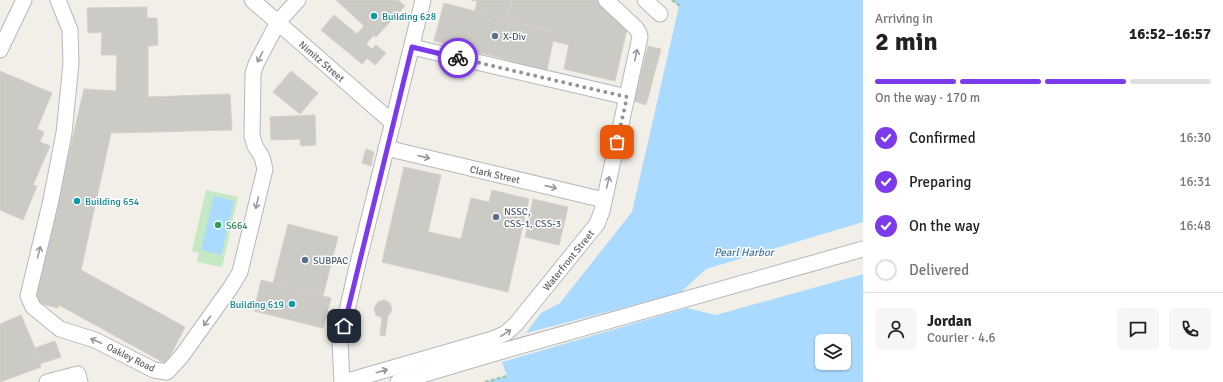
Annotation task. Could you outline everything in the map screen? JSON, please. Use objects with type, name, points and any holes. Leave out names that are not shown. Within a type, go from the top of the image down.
[{"type":"lane","points":[[0,50],[24,0]]},
{"type":"lane","name":"Oakley Road","points":[[58,0],[70,30],[71,64],[64,133],[51,200],[28,296],[33,307],[60,329],[95,340],[154,370],[168,372],[181,358],[240,272],[265,169],[262,157],[255,146],[252,136],[253,73],[256,64],[278,22]]},
{"type":"lane","name":"Nimitz Street","points":[[252,0],[393,123]]},
{"type":"lane","points":[[278,22],[298,0]]},
{"type":"lane","points":[[343,382],[340,341],[423,0]]},
{"type":"lane","name":"Waterfront Street","points":[[343,382],[493,339],[506,333],[516,324],[597,224],[602,212],[640,39],[636,28],[606,0]]},
{"type":"lane","points":[[644,0],[660,14]]},
{"type":"lane","points":[[412,47],[627,97]]},
{"type":"lane","name":"Clark Street","points":[[386,148],[604,200]]},
{"type":"lane","points":[[398,382],[863,249]]},
{"type":"lane","points":[[47,382],[78,374],[80,382]]},
{"type":"path","points":[[672,0],[680,6]]},
{"type":"path","points":[[485,382],[507,376]]},
{"type":"green space","points":[[206,190],[238,197],[222,267],[197,262],[199,253],[192,251]]},
{"type":"water","name":"Pearl Harbor","points":[[672,0],[863,0],[863,382],[485,382],[507,376],[497,343],[526,333],[541,313],[560,303],[632,212],[679,6]]},
{"type":"water","name":"S664","points":[[214,196],[234,201],[221,255],[201,250]]},
{"type":"pier","points":[[863,222],[863,274],[716,315],[687,308],[502,362],[497,343],[526,333],[680,293],[706,269]]},
{"type":"building","name":"Building 628","points":[[336,0],[398,0],[405,6],[376,37]]},
{"type":"building","points":[[471,0],[512,0],[507,20],[475,11],[477,1]]},
{"type":"building","points":[[512,0],[597,0],[627,29],[615,81],[564,69],[569,45],[553,41],[555,32],[507,20]]},
{"type":"building","name":"X-Div","points":[[444,3],[555,32],[547,70],[434,41]]},
{"type":"building","name":"Building 654","points":[[147,7],[147,18],[157,18],[158,45],[148,46],[148,97],[230,94],[232,130],[111,133],[81,270],[185,327],[166,364],[59,305],[58,308],[34,302],[84,89],[116,91],[117,55],[101,55],[102,32],[88,33],[87,8]]},
{"type":"building","points":[[334,15],[357,34],[364,26],[374,35],[366,44],[372,49],[376,45],[386,53],[375,65],[367,58],[362,64],[321,30]]},
{"type":"building","points":[[648,46],[661,49],[646,105],[634,101]]},
{"type":"building","points":[[0,71],[52,93],[37,129],[44,132],[40,142],[50,146],[33,185],[37,186],[23,220],[0,210]]},
{"type":"building","points":[[291,71],[318,93],[300,114],[273,92]]},
{"type":"building","points":[[315,115],[316,145],[301,146],[300,139],[271,140],[270,117]]},
{"type":"building","points":[[366,149],[374,152],[371,166],[362,163]]},
{"type":"building","name":"NSSC, CSS-1, CSS-3","points":[[404,167],[441,175],[428,232],[461,239],[471,198],[489,202],[492,190],[529,199],[508,292],[382,262]]},
{"type":"building","points":[[533,199],[568,207],[559,245],[525,237]]},
{"type":"building","name":"SUBPAC","points":[[288,224],[338,237],[323,296],[273,283]]},
{"type":"building","name":"Building 619","points":[[261,280],[331,298],[323,328],[254,311]]},
{"type":"building","points":[[384,300],[390,303],[392,310],[388,316],[385,336],[380,335],[382,318],[376,315],[374,308],[378,302]]},
{"type":"building","points":[[21,315],[35,348],[41,367],[0,382],[0,324]]},
{"type":"building","points":[[55,341],[61,357],[40,364],[35,348]]},
{"type":"way so far","points":[[458,58],[627,97],[617,142]]},
{"type":"place","name":"Building 628","points":[[374,16]]},
{"type":"place","name":"X-Div","points":[[495,36]]},
{"type":"place","name":"Building 654","points":[[77,201]]},
{"type":"place","name":"NSSC, CSS-1, CSS-3","points":[[496,217]]},
{"type":"place","name":"S664","points":[[218,225]]},
{"type":"place","name":"SUBPAC","points":[[305,260]]},
{"type":"place","name":"Building 619","points":[[292,304]]},
{"type":"route","points":[[344,326],[412,47],[458,58]]}]
